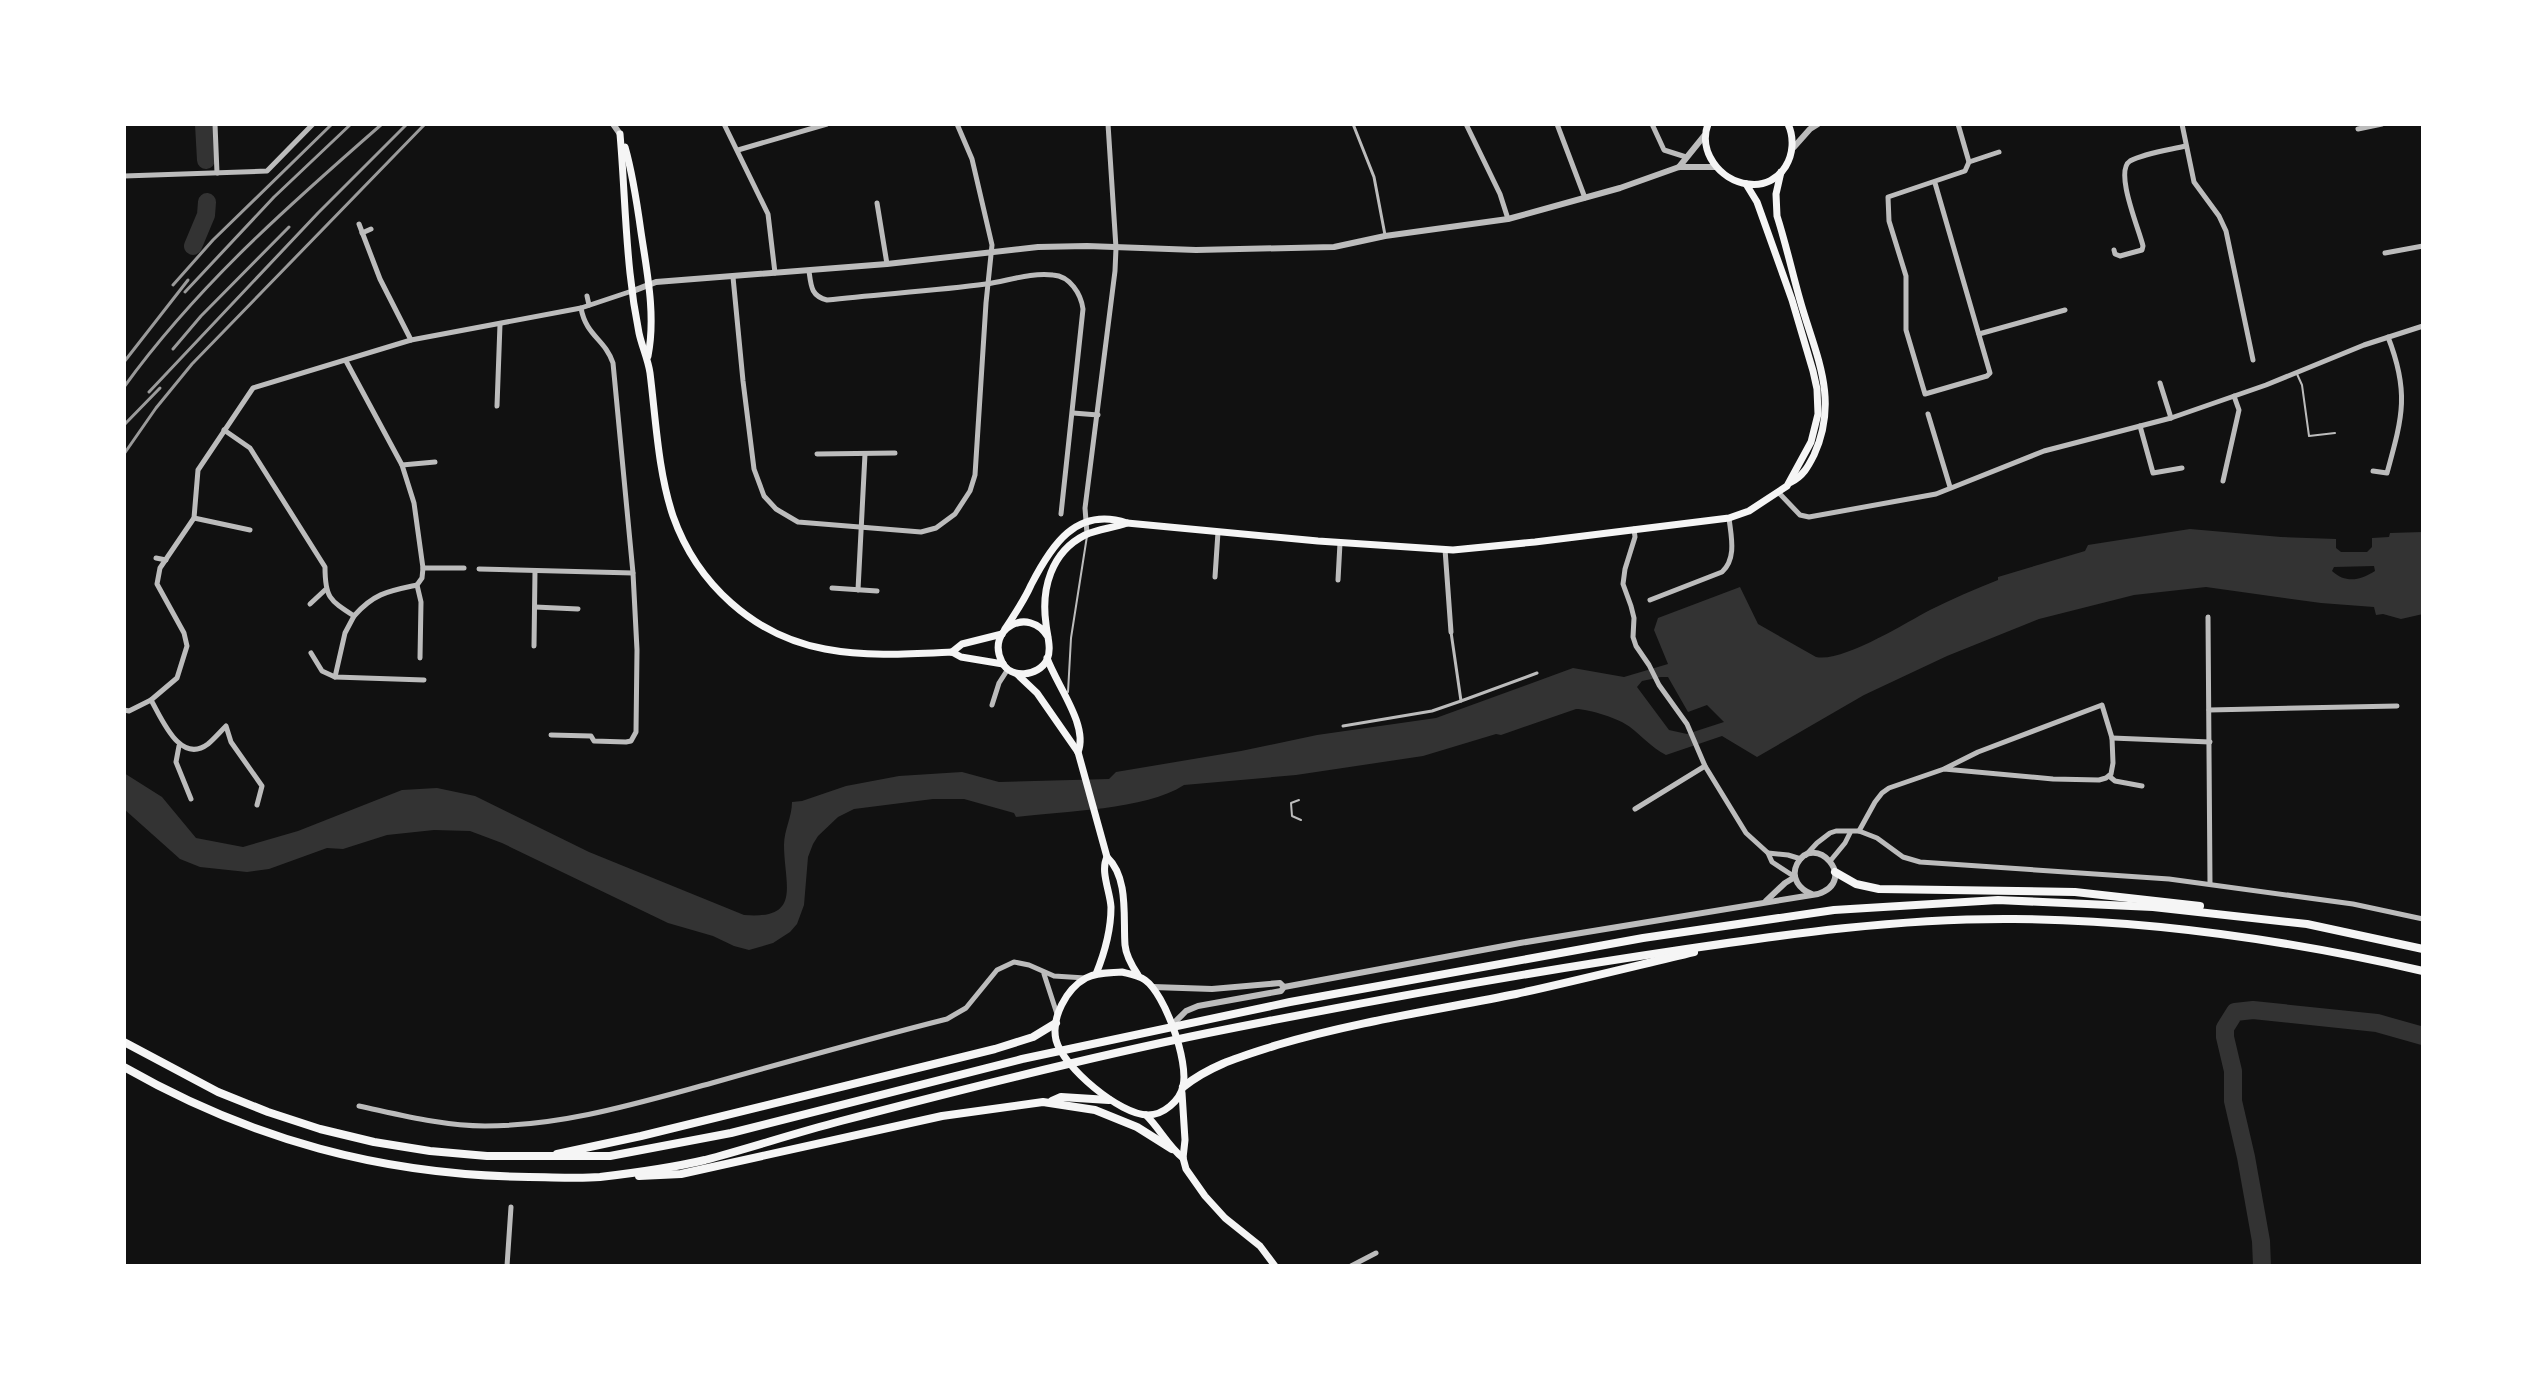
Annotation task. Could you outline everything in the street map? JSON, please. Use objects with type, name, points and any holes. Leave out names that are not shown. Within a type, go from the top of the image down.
[{"type":"highway","points":[[1835,872],[1867,888],[2023,890],[2112,895],[2187,904],[2307,924],[2423,949]]},
{"type":"highway","points":[[127,1044],[218,1092],[268,1112],[374,1142],[430,1151],[545,1158],[610,1156],[777,1122],[1113,1038],[1511,961],[1779,917],[1949,901],[1998,900],[2104,904],[2307,924]]},
{"type":"highway","points":[[594,1178],[700,1161],[953,1092],[1121,1052],[1513,976],[1854,926],[2013,919],[2115,922],[2256,938],[2423,971]]},
{"type":"highway","points":[[1182,1089],[1198,1075],[1223,1062],[1307,1037],[1753,939]]},
{"type":"highway","points":[[545,1158],[995,1049],[1033,1037],[1056,1018]]},
{"type":"highway","points":[[124,1067],[158,1086],[261,1132],[314,1149],[428,1171],[485,1176],[594,1178],[681,1174],[942,1116],[1052,1102],[1104,1113],[1137,1127],[1172,1149]]},
{"type":"highway","points":[[1052,1102],[1061,1097],[1109,1100]]},
{"type":"main road","points":[[616,124],[631,166],[644,250],[652,336],[648,358]]},
{"type":"main road","points":[[1708,124],[1704,136],[1706,148],[1716,167],[1729,176],[1746,184],[1768,181],[1781,172]]},
{"type":"main road","points":[[1005,667],[998,646],[1003,632],[1053,547],[1071,530],[1101,518],[1340,543],[1445,549],[1535,542],[1729,518],[1749,511],[1779,493],[1801,476],[1815,453],[1822,433],[1827,400],[1822,369],[1777,216],[1776,194],[1781,172],[1794,147],[1788,124]]},
{"type":"main road","points":[[620,134],[633,291],[640,336],[648,358],[660,457],[673,516],[688,550],[718,591],[756,623],[799,643],[850,653],[952,652],[1005,667],[1037,693],[1078,752],[1107,857],[1115,864],[1120,882],[1124,903],[1125,948],[1138,975],[1153,987],[1163,1001],[1172,1025],[1184,1071],[1183,1158]]},
{"type":"main road","points":[[1746,184],[1757,202],[1785,281],[1817,389],[1815,431],[1790,482]]},
{"type":"main road","points":[[1017,674],[1038,669],[1047,658],[1050,647],[1044,599],[1046,583],[1059,557],[1087,534],[1127,523]]},
{"type":"main road","points":[[952,652],[962,644],[1003,632],[1015,623],[1028,622],[1040,627],[1048,637]]},
{"type":"main road","points":[[1047,658],[1066,697],[1081,743],[1078,752]]},
{"type":"main road","points":[[1096,974],[1106,947],[1111,920],[1104,864],[1107,857]]},
{"type":"main road","points":[[1138,975],[1122,972],[1096,974],[1071,991],[1056,1018],[1056,1040],[1060,1051],[1109,1100],[1146,1115],[1157,1114],[1171,1105],[1182,1089]]},
{"type":"main road","points":[[1146,1115],[1164,1134],[1172,1149],[1183,1158],[1191,1177],[1205,1196],[1225,1218],[1260,1246],[1275,1266]]},
{"type":"street","points":[[215,124],[217,173]]},
{"type":"street","points":[[124,176],[267,171],[313,124]]},
{"type":"street","points":[[724,124],[768,214],[775,274]]},
{"type":"street","points":[[738,150],[827,124]]},
{"type":"street","points":[[733,277],[743,381],[759,489],[776,509],[798,522],[907,532],[936,528],[955,514],[970,491],[975,475],[992,245],[973,162],[957,124]]},
{"type":"street","points":[[1087,534],[1085,508],[1113,296],[1116,248],[1108,124]]},
{"type":"street","points":[[1353,124],[1374,177],[1385,236]]},
{"type":"street","points":[[1466,124],[1500,194],[1508,219]]},
{"type":"street","points":[[1557,124],[1585,198]]},
{"type":"street","points":[[1652,124],[1664,150],[1686,157]]},
{"type":"street","points":[[1808,124],[1817,124]]},
{"type":"street","points":[[1794,147],[1817,124]]},
{"type":"street","points":[[1935,183],[1990,373],[1925,394],[1906,330],[1906,276],[1889,221],[1888,197],[1965,171],[1969,162],[1958,124]]},
{"type":"street","points":[[2182,124],[2194,182],[2226,231],[2253,360]]},
{"type":"street","points":[[2358,129],[2382,124]]},
{"type":"street","points":[[1679,167],[1704,136]]},
{"type":"street","points":[[2114,250],[2120,256],[2142,250],[2143,246],[2125,186],[2124,168],[2127,162],[2186,146]]},
{"type":"street","points":[[1969,162],[1999,152]]},
{"type":"street","points":[[124,710],[129,711],[151,700],[177,678],[187,646],[184,633],[157,584],[160,568],[194,518],[198,470],[253,388],[411,340],[581,308],[656,282],[809,271],[1061,246],[1184,250],[1334,247],[1385,236],[1508,219],[1679,167],[1716,167]]},
{"type":"street","points":[[877,203],[887,264]]},
{"type":"street","points":[[359,224],[383,285],[411,340]]},
{"type":"street","points":[[362,233],[371,229]]},
{"type":"street","points":[[2385,253],[2423,246]]},
{"type":"street","points":[[809,271],[811,290],[817,297],[827,300],[987,284],[1052,274],[1064,279],[1080,295],[1083,309],[1061,514]]},
{"type":"street","points":[[587,296],[589,305]]},
{"type":"street","points":[[551,735],[591,736],[594,741],[626,742],[635,736],[637,650],[633,573],[613,363],[606,347],[586,326],[581,308]]},
{"type":"street","points":[[1979,334],[2065,310]]},
{"type":"street","points":[[497,406],[500,324]]},
{"type":"street","points":[[1779,493],[1800,515],[1809,517],[1936,494],[2044,451],[2171,418],[2423,326]]},
{"type":"street","points":[[2373,471],[2387,473],[2401,411],[2401,375],[2388,337]]},
{"type":"street","points":[[335,677],[345,633],[354,616],[365,603],[383,593],[417,585],[423,568],[414,503],[402,465],[346,361]]},
{"type":"street","points":[[2160,383],[2171,418]]},
{"type":"street","points":[[2223,481],[2239,410],[2234,396]]},
{"type":"street","points":[[1073,413],[1098,415]]},
{"type":"street","points":[[1928,414],[1950,487]]},
{"type":"street","points":[[2140,426],[2153,473],[2182,468]]},
{"type":"street","points":[[224,430],[250,448],[325,567],[325,590],[333,603],[354,616]]},
{"type":"street","points":[[817,454],[895,453]]},
{"type":"street","points":[[858,590],[865,454]]},
{"type":"street","points":[[402,465],[435,462]]},
{"type":"street","points":[[194,518],[250,530]]},
{"type":"street","points":[[1650,600],[1722,572],[1727,567],[1732,550],[1729,518]]},
{"type":"street","points":[[1634,529],[1635,537],[1623,584],[1636,646],[1690,729],[1695,748],[1746,833],[1768,853],[1772,862],[1795,877],[1801,888],[1812,894]]},
{"type":"street","points":[[1215,577],[1218,532]]},
{"type":"street","points":[[1338,580],[1340,543]]},
{"type":"street","points":[[1445,549],[1451,632],[1461,701]]},
{"type":"street","points":[[156,558],[166,560]]},
{"type":"street","points":[[423,568],[464,568]]},
{"type":"street","points":[[479,569],[633,573]]},
{"type":"street","points":[[534,646],[535,571]]},
{"type":"street","points":[[417,585],[421,602],[420,658]]},
{"type":"street","points":[[832,588],[877,591]]},
{"type":"street","points":[[310,604],[325,590]]},
{"type":"street","points":[[535,607],[578,609]]},
{"type":"street","points":[[2208,617],[2210,884]]},
{"type":"street","points":[[311,653],[322,671],[335,677],[424,680]]},
{"type":"street","points":[[992,705],[1005,667]]},
{"type":"street","points":[[1343,726],[1432,711],[1537,673]]},
{"type":"street","points":[[151,700],[179,746],[193,751],[206,746],[226,726],[231,742],[262,786],[257,805]]},
{"type":"street","points":[[1859,831],[1882,793],[1889,788],[2102,705],[2112,738],[2113,763],[2109,776]]},
{"type":"street","points":[[2209,710],[2397,706]]},
{"type":"street","points":[[2112,738],[2210,742]]},
{"type":"street","points":[[179,746],[176,762],[191,799]]},
{"type":"street","points":[[1965,758],[1968,771]]},
{"type":"street","points":[[1635,809],[1705,766]]},
{"type":"street","points":[[1944,769],[2073,780],[2099,780],[2109,776]]},
{"type":"street","points":[[2109,776],[2115,781],[2142,786]]},
{"type":"street","points":[[1795,877],[1797,864],[1830,833],[1859,831],[1877,838],[1903,857],[1920,862],[2210,884],[2353,904],[2423,919]]},
{"type":"street","points":[[1831,860],[1850,833]]},
{"type":"street","points":[[1172,1025],[1186,1011],[1198,1006],[1281,991],[1284,987],[1812,894],[1833,884],[1835,872],[1831,860],[1819,854],[1803,858],[1768,853]]},
{"type":"street","points":[[1766,901],[1795,877]]},
{"type":"street","points":[[359,1106],[416,1119],[483,1126],[550,1121],[600,1113],[947,1019],[966,1008],[997,970],[1014,962],[1061,977],[1086,978]]},
{"type":"street","points":[[1043,973],[1056,1018]]},
{"type":"street","points":[[1153,987],[1212,989],[1280,983],[1284,987]]},
{"type":"street","points":[[507,1266],[511,1207]]},
{"type":"street","points":[[1351,1266],[1376,1253]]},
{"type":"lane","points":[[2297,374],[2302,385],[2309,436],[2335,433]]},
{"type":"lane","points":[[1066,697],[1070,686],[1072,626],[1087,534]]},
{"type":"lane","points":[[1299,800],[1291,803],[1290,807],[1292,816],[1301,820]]},
{"type":"shaded area","points":[[2190,529],[2336,539],[2336,548],[2341,552],[2367,552],[2372,547],[2372,538],[2389,537],[2390,533],[2423,532],[2423,614],[2401,619],[2376,615],[2374,607],[2206,587],[2134,595],[2039,619],[1947,656],[1864,695],[1757,757],[1722,736],[1666,755],[1625,724],[1576,709],[1501,735],[1423,756],[1296,775],[1184,785],[1127,805],[1016,817],[1014,813],[964,799],[933,799],[854,809],[838,817],[813,844],[808,857],[804,905],[797,924],[773,943],[749,950],[668,923],[502,843],[470,831],[434,830],[387,835],[343,849],[327,848],[269,869],[247,872],[200,867],[180,859],[124,809],[124,773],[162,797],[196,838],[243,847],[298,831],[402,790],[437,788],[475,796],[589,852],[744,915],[763,915],[775,912],[783,905],[786,896],[784,839],[792,802],[846,786],[899,776],[962,772],[999,782],[1109,779],[1116,772],[1317,735],[1436,718],[1573,668],[1624,677],[1668,664],[1654,630],[1658,618],[1740,587],[1758,624],[1816,657],[1827,657],[1873,641],[1938,606],[1998,580],[1998,577],[2085,551],[2088,545]],"holes":[[[2374,566],[2375,571],[2354,579],[2343,578],[2332,571],[2334,567]],[[1668,677],[1688,712],[1707,705],[1724,722],[1687,734],[1669,730],[1637,687],[1642,681]]]},
{"type":"waterway","points":[[204,124],[206,160]]},
{"type":"waterway","points":[[193,246],[206,215],[207,202]]},
{"type":"waterway","points":[[2262,1266],[2261,1241],[2233,1101],[2233,1071],[2225,1037],[2225,1028],[2235,1012],[2253,1010],[2377,1023],[2423,1036]]},
{"type":"railway","points":[[173,285],[213,240],[332,124]]},
{"type":"railway","points":[[185,292],[274,197],[351,124]]},
{"type":"railway","points":[[124,387],[182,315],[245,248],[382,124]]},
{"type":"railway","points":[[149,392],[407,124]]},
{"type":"railway","points":[[124,454],[192,364],[425,124]]},
{"type":"railway","points":[[173,349],[201,316],[289,227]]},
{"type":"railway","points":[[124,362],[188,280]]},
{"type":"railway","points":[[124,425],[160,388]]}]
